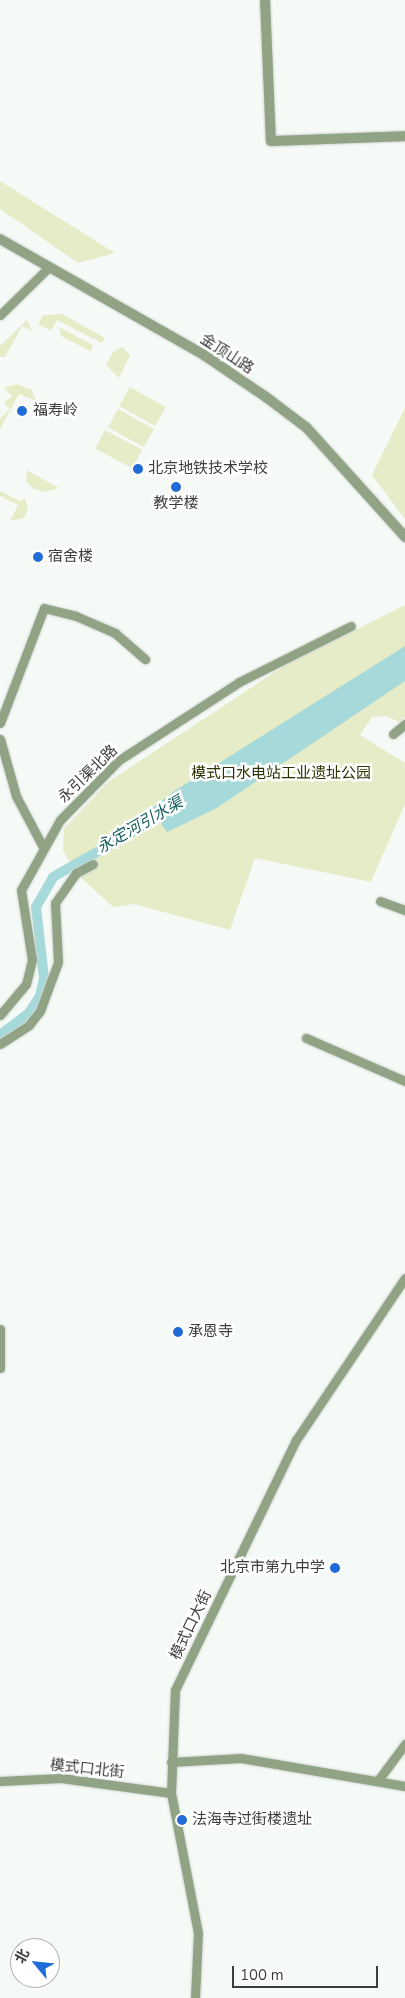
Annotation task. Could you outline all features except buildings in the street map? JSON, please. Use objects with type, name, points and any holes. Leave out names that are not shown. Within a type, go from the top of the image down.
[{"type":"street","points":[[265,0],[271,142],[405,136]]},
{"type":"street","name":"金顶山路","points":[[0,239],[204,355],[266,397],[307,428],[405,537]]},
{"type":"street","points":[[0,315],[48,268]]},
{"type":"street","points":[[0,723],[44,608],[76,616],[115,634],[146,659]]},
{"type":"street","name":"永引渠北路","points":[[0,1015],[26,984],[32,960],[21,890],[43,847],[60,820],[119,760],[239,682],[350,626]]},
{"type":"street","points":[[393,734],[405,724]]},
{"type":"street","points":[[0,739],[16,796],[43,847]]},
{"type":"street","points":[[0,1044],[29,1025],[40,1011],[58,962],[55,903],[76,874],[93,864]]},
{"type":"street","points":[[380,901],[405,910]]},
{"type":"street","points":[[306,1038],[405,1081]]},
{"type":"street","name":"模式口大街","points":[[196,1998],[198,1933],[171,1793],[171,1762],[179,1681],[296,1440],[405,1278]]},
{"type":"street","points":[[0,1330],[0,1368]]},
{"type":"street","points":[[379,1780],[405,1744]]},
{"type":"street","points":[[171,1762],[241,1758],[379,1780],[405,1786]]},
{"type":"street","name":"模式口北街","points":[[0,1780],[61,1778],[171,1793]]},
{"type":"green space","points":[[0,181],[115,253],[78,263],[0,209]]},
{"type":"green space","points":[[62,314],[105,338],[102,343],[57,320],[51,331],[38,324],[43,315]]},
{"type":"green space","points":[[27,320],[32,331],[22,326],[5,357],[0,357],[0,346]]},
{"type":"green space","points":[[59,327],[93,345],[90,351],[61,336]]},
{"type":"green space","points":[[122,347],[130,355],[119,378],[106,365],[113,352]]},
{"type":"green space","points":[[16,384],[32,390],[36,401],[19,394],[0,429],[0,419],[10,409],[4,403],[12,396],[4,388]]},
{"type":"green space","points":[[130,387],[166,407],[155,426],[119,406]]},
{"type":"green space","points":[[405,408],[405,519],[372,475]]},
{"type":"green space","points":[[118,409],[154,429],[144,447],[108,427]]},
{"type":"green space","points":[[105,430],[142,450],[132,468],[95,449]]},
{"type":"green space","points":[[27,470],[59,488],[45,492],[34,489],[26,481]]},
{"type":"green space","points":[[0,491],[20,501],[25,498],[28,509],[24,518],[10,521],[18,505],[0,496]]},
{"type":"green space","name":"模式口水电站工业遗址公园","points":[[405,605],[405,717],[400,722],[386,716],[372,717],[360,735],[405,763],[405,804],[371,882],[255,858],[230,930],[134,904],[113,907],[76,873],[63,850],[64,829],[108,782],[284,666]]},
{"type":"water","points":[[405,646],[405,681],[215,809],[167,832],[151,809],[173,792]]},
{"type":"waterway","name":"永定河引水渠","points":[[0,1035],[29,1013],[40,996],[44,978],[36,907],[53,877],[169,811]]},
{"type":"place","name":"福寿岭","points":[[22,411]]},
{"type":"place","name":"北京地铁技术学校","points":[[138,469]]},
{"type":"place","name":"教学楼","points":[[176,487]]},
{"type":"place","name":"宿舍楼","points":[[38,557]]},
{"type":"place","name":"承恩寺","points":[[178,1332]]},
{"type":"place","name":"北京市第九中学","points":[[335,1568]]},
{"type":"place","name":"法海寺过街楼遗址","points":[[182,1820]]}]
